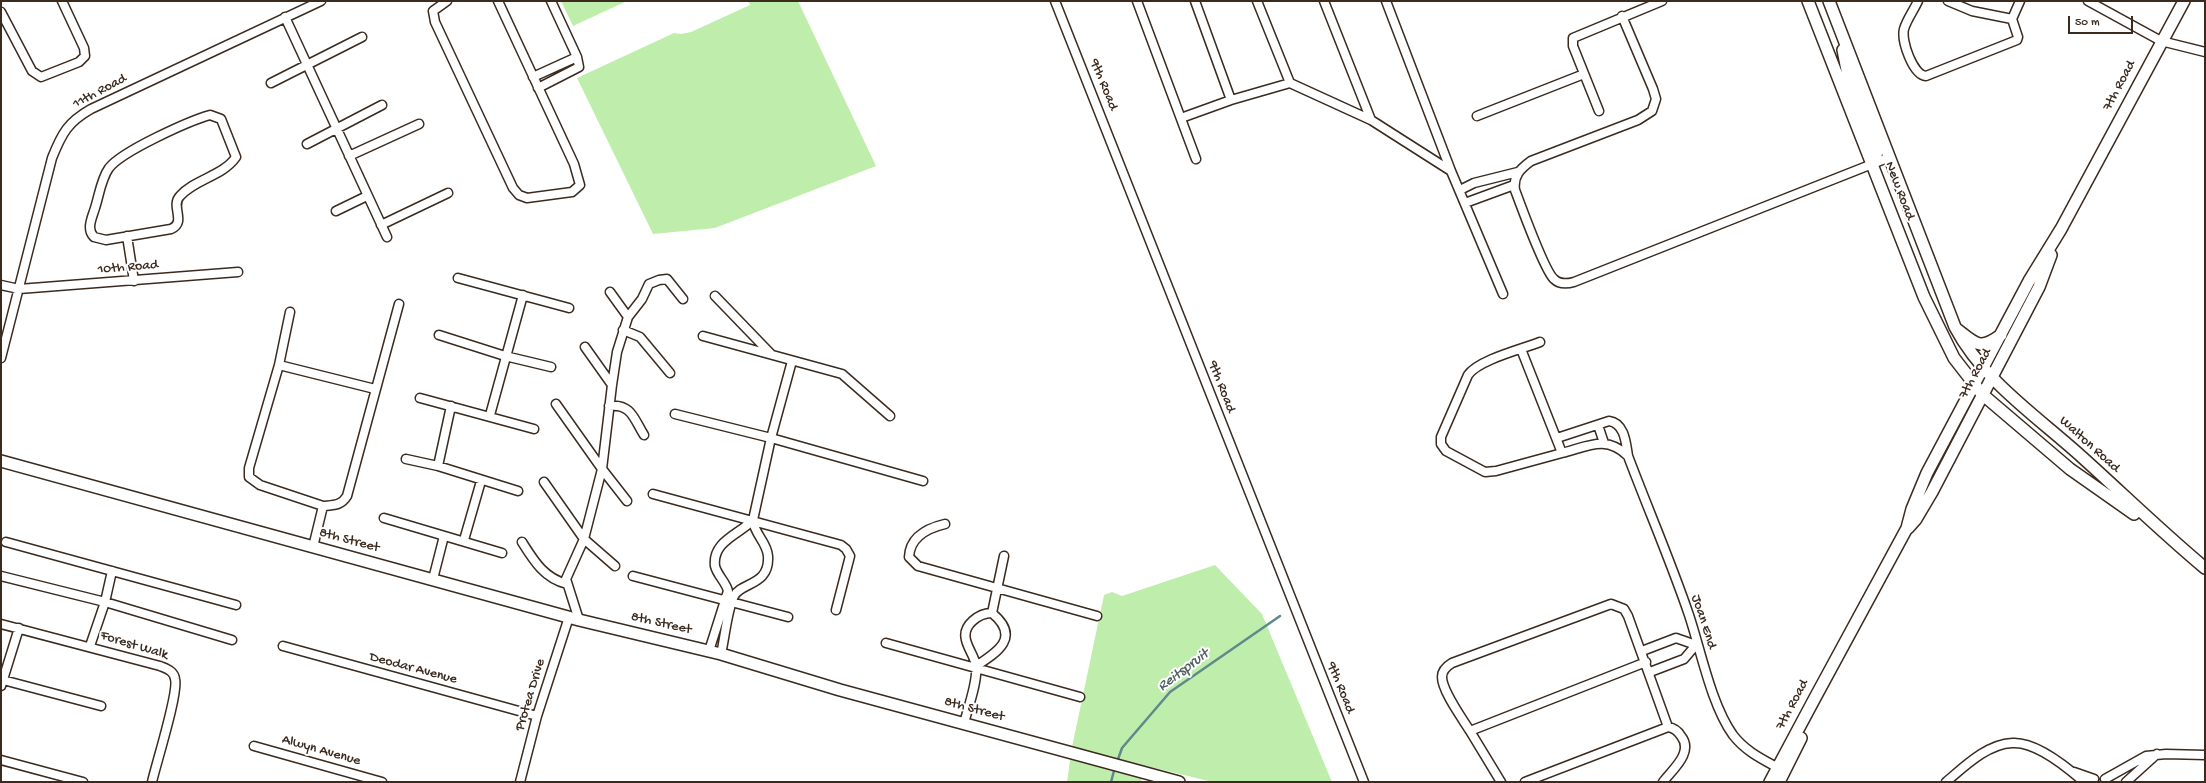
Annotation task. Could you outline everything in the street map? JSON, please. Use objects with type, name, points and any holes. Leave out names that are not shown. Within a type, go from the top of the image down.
[{"type":"street","points":[[1,12],[32,72],[41,77],[79,62],[85,56],[84,48],[62,1]]},
{"type":"street","name":"11th Road","points":[[1,358],[52,158],[60,140],[72,121],[91,109],[320,1]]},
{"type":"street","points":[[447,1],[433,11],[434,22],[513,188],[519,195],[527,198],[572,192],[580,185],[574,164],[498,1]]},
{"type":"street","points":[[538,88],[577,69],[579,64],[551,1]]},
{"type":"street","name":"9th Road","points":[[1055,1],[1364,782]]},
{"type":"street","points":[[1136,1],[1196,158]]},
{"type":"street","points":[[1195,1],[1231,100]]},
{"type":"street","points":[[1257,1],[1290,83]]},
{"type":"street","points":[[1324,1],[1371,120]]},
{"type":"street","points":[[1386,1],[1451,171],[1503,294]]},
{"type":"street","points":[[1599,111],[1573,46],[1573,38],[1622,16],[1662,1]]},
{"type":"street","name":"New Road","points":[[1808,1],[1933,318],[1954,358],[1982,394]]},
{"type":"street","name":"New Road","points":[[1829,1],[1955,327],[1966,349],[1987,373]]},
{"type":"street","points":[[1918,1],[1906,25],[1904,36],[1914,68],[1922,76],[1930,76],[2014,42],[2018,37],[2012,19],[2020,1]]},
{"type":"street","points":[[1948,1],[1972,11],[2012,19]]},
{"type":"street","points":[[2088,1],[2161,41],[2205,52]]},
{"type":"street","name":"7th Road","points":[[1907,528],[1922,510],[1982,394],[1987,373],[2002,334],[2029,282],[2061,229],[2161,41],[2184,1]]},
{"type":"street","points":[[1460,190],[1488,179],[1518,172],[1531,161],[1638,120],[1652,111],[1656,99],[1653,89],[1622,16]]},
{"type":"street","points":[[285,18],[387,237]]},
{"type":"street","points":[[1842,36],[1844,58],[1848,75],[1876,146],[1877,152],[1873,164]]},
{"type":"street","points":[[271,83],[362,37]]},
{"type":"street","points":[[533,77],[577,57]]},
{"type":"street","points":[[1477,116],[1584,74]]},
{"type":"street","points":[[1181,118],[1231,100],[1290,83],[1371,120],[1451,171]]},
{"type":"street","points":[[307,144],[382,105]]},
{"type":"street","points":[[210,115],[221,119],[235,151],[236,157],[233,162],[192,185],[178,197],[176,202],[179,221],[174,227],[127,236],[106,240],[94,238],[91,234],[89,226],[104,176],[109,168],[119,158],[203,117],[210,115]]},
{"type":"street","points":[[349,156],[419,124]]},
{"type":"street","points":[[1518,172],[1514,185],[1548,270],[1553,279],[1568,284],[1890,158]]},
{"type":"street","points":[[1465,203],[1514,185]]},
{"type":"street","points":[[381,225],[448,193]]},
{"type":"street","points":[[336,211],[367,196]]},
{"type":"street","name":"7th Road","points":[[1779,782],[1781,770],[1832,664],[1846,644],[1907,528],[1912,508],[1927,473],[1975,385],[1987,373],[2039,287],[2061,229]]},
{"type":"street","points":[[127,236],[134,281]]},
{"type":"street","name":"10th Road","points":[[1,285],[19,289],[238,272]]},
{"type":"street","points":[[458,278],[569,308]]},
{"type":"street","points":[[574,618],[567,584],[569,571],[584,539],[602,469],[612,385],[623,330],[628,317],[642,299],[647,287],[659,280],[667,279],[683,299]]},
{"type":"street","points":[[610,292],[628,317]]},
{"type":"street","points":[[490,416],[523,295]]},
{"type":"street","points":[[715,296],[772,355]]},
{"type":"street","points":[[290,312],[279,365],[249,468],[249,477],[260,485],[323,506],[340,504],[347,496],[399,304]]},
{"type":"street","points":[[1955,327],[1974,342],[1981,345],[1991,343],[2002,334]]},
{"type":"street","points":[[623,330],[640,336],[670,374]]},
{"type":"street","points":[[439,336],[506,356],[551,367]]},
{"type":"street","points":[[703,336],[842,374],[890,416]]},
{"type":"street","points":[[1540,342],[1479,366],[1471,371],[1441,436],[1441,444],[1446,451],[1485,472],[1496,471],[1604,443],[1619,447],[1628,456]]},
{"type":"street","points":[[585,347],[612,385]]},
{"type":"street","points":[[1521,349],[1562,453]]},
{"type":"street","points":[[722,654],[729,600],[727,587],[715,566],[718,549],[730,536],[747,526],[752,520],[771,438],[792,361]]},
{"type":"street","points":[[279,365],[375,389]]},
{"type":"street","name":"Walton Road","points":[[1987,373],[2083,458],[2166,536],[2205,568]]},
{"type":"street","name":"Walton Road","points":[[1982,394],[2070,469],[2166,536]]},
{"type":"street","points":[[420,398],[534,429]]},
{"type":"street","points":[[556,404],[602,469],[627,501]]},
{"type":"street","points":[[609,406],[618,405],[628,409],[644,435]]},
{"type":"street","points":[[438,466],[452,406]]},
{"type":"street","points":[[675,414],[771,438],[923,481]]},
{"type":"street","name":"Joan End","points":[[1557,438],[1609,421],[1618,425],[1625,440],[1628,456],[1688,615],[1696,645],[1722,714],[1732,734],[1746,749],[1781,770]]},
{"type":"street","points":[[1598,425],[1604,443]]},
{"type":"street","points":[[406,459],[438,466],[518,490]]},
{"type":"street","name":"8th Street","points":[[1,461],[313,548],[574,618],[722,654],[840,690],[1179,782]]},
{"type":"street","name":"8th Street","points":[[1,467],[70,486],[136,499]]},
{"type":"street","points":[[464,540],[481,480]]},
{"type":"street","points":[[544,482],[584,539],[615,566]]},
{"type":"street","points":[[653,494],[834,542],[846,549],[850,556],[836,610]]},
{"type":"street","points":[[313,548],[323,506]]},
{"type":"street","points":[[384,518],[444,536],[464,540],[502,553]]},
{"type":"street","points":[[709,651],[729,600],[737,592],[754,584],[761,578],[767,564],[766,550],[755,531],[752,520]]},
{"type":"street","points":[[945,524],[932,527],[921,534],[910,549],[910,559],[918,566],[1097,616]]},
{"type":"street","points":[[433,579],[444,536]]},
{"type":"street","points":[[6,542],[236,605]]},
{"type":"street","points":[[522,542],[541,571],[556,581],[567,584]]},
{"type":"street","points":[[976,666],[997,652],[1005,641],[1004,628],[992,613],[1004,556]]},
{"type":"street","points":[[90,646],[105,602],[112,571]]},
{"type":"street","points":[[1,576],[105,602],[232,640]]},
{"type":"street","points":[[633,576],[729,600],[788,617]]},
{"type":"street","points":[[1501,782],[1448,694],[1442,678],[1446,667],[1452,663],[1611,604],[1624,609],[1650,672],[1668,727],[1680,734],[1685,741],[1686,749],[1684,756],[1663,782]]},
{"type":"street","points":[[964,723],[976,666],[966,640],[966,633],[973,620],[982,615],[992,613]]},
{"type":"street","name":"Protea Drive","points":[[520,782],[537,716],[574,618]]},
{"type":"street","name":"Forest Walk","points":[[1,624],[90,646],[160,666],[173,674],[176,681],[173,698],[152,782]]},
{"type":"street","points":[[19,628],[2,683],[101,706]]},
{"type":"street","points":[[1642,651],[1676,638],[1696,645],[1684,660],[1650,672]]},
{"type":"street","points":[[886,643],[976,666],[1080,697]]},
{"type":"street","name":"Deodar Avenue","points":[[283,646],[537,716]]},
{"type":"street","points":[[1470,731],[1646,662]]},
{"type":"street","points":[[1525,782],[1668,727]]},
{"type":"street","points":[[1946,782],[1987,751],[2000,745],[2012,743],[2022,743],[2034,748],[2073,772],[2092,781],[2099,777],[2107,780],[2146,756],[2157,754],[2205,755]]},
{"type":"street","name":"Alwyn Avenue","points":[[254,746],[382,782]]},
{"type":"street","points":[[2126,782],[2157,754]]},
{"type":"street","points":[[1,760],[83,782]]},
{"type":"street","points":[[2126,768],[2132,776]]},
{"type":"street","name":"7th Road","points":[[1770,782],[1781,770]]},
{"type":"street","points":[[2073,772],[2084,782]]},
{"type":"green space","points":[[561,1],[627,1],[573,26]]},
{"type":"green space","points":[[748,1],[798,1],[876,166],[715,228],[653,234],[577,78],[674,33],[681,34],[691,32],[750,5]]},
{"type":"green space","name":"Reitspruit","points":[[1215,565],[1262,614],[1332,782],[1213,782],[1146,766],[1141,782],[1067,782],[1072,747],[1104,595],[1112,592],[1122,596]]},
{"type":"waterway","name":"Reitspruit","points":[[1117,762],[1122,748],[1170,692],[1280,616]]},
{"type":"waterway","name":"Reitspruit","points":[[1111,782],[1115,767]]}]
